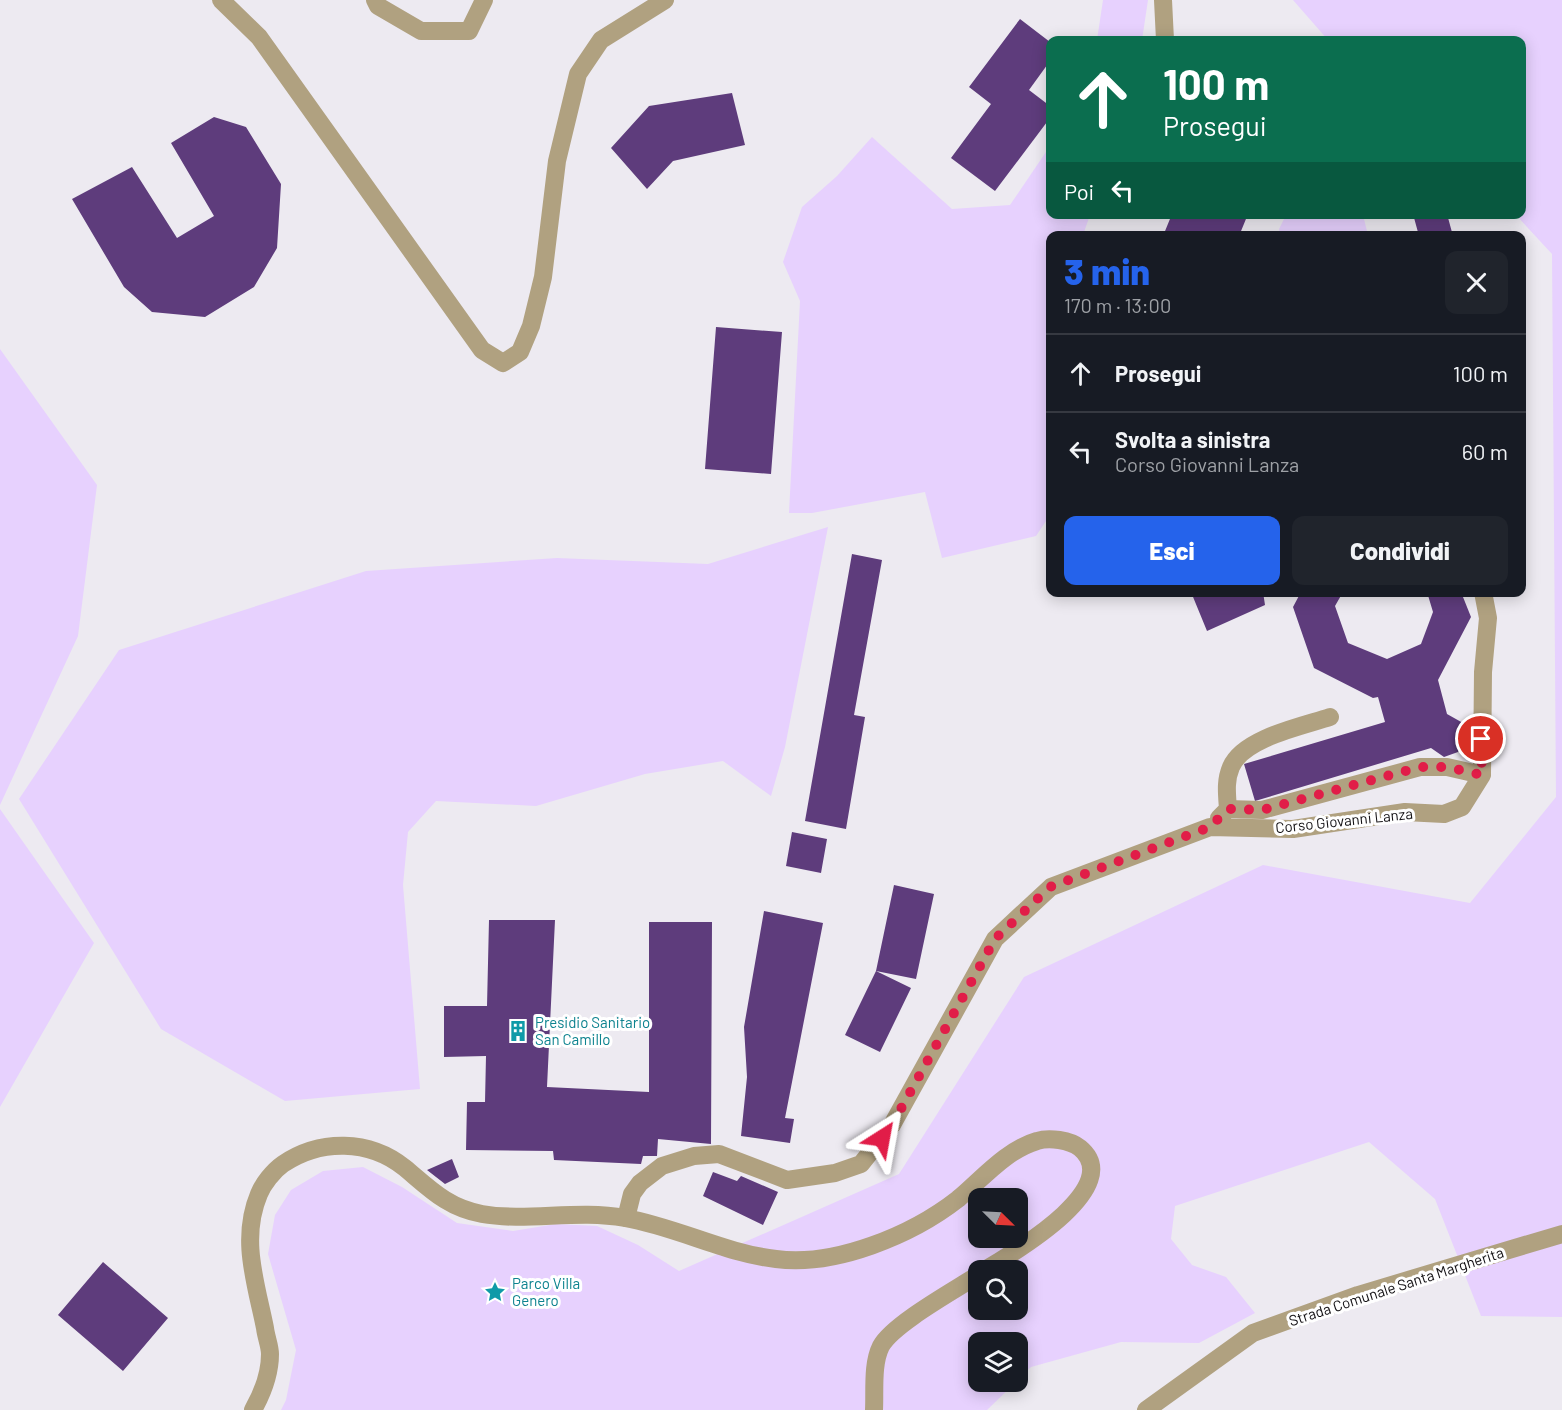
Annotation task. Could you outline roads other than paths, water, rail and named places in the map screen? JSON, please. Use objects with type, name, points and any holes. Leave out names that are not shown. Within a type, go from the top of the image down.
[{"type":"street","points":[[220,0],[259,37],[483,350],[503,363],[520,352],[531,326],[543,277],[557,161],[578,74],[601,40],[665,0]]},
{"type":"street","points":[[375,0],[378,6],[421,31],[468,30],[484,0]]},
{"type":"street","points":[[1163,0],[1165,36]]},
{"type":"street","points":[[1210,827],[1228,809],[1262,810],[1420,767],[1447,767],[1482,775],[1482,683],[1488,618],[1485,597]]},
{"type":"street","points":[[1228,809],[1226,784],[1232,764],[1248,749],[1256,742],[1330,717]]},
{"type":"street","name":"Corso Giovanni Lanza","points":[[626,1218],[632,1194],[640,1183],[662,1166],[694,1156],[719,1154],[787,1180],[835,1173],[861,1164],[892,1125],[995,939],[1050,887],[1210,827],[1293,829],[1405,812],[1444,814],[1462,807],[1482,775]]},
{"type":"street","points":[[253,1410],[263,1393],[270,1354],[248,1242],[251,1212],[262,1187],[279,1166],[304,1152],[331,1146],[355,1146],[380,1153],[402,1166],[441,1200],[483,1214],[603,1214],[672,1228],[747,1254],[808,1262],[846,1255],[915,1225],[955,1201],[1017,1149],[1039,1140],[1058,1140],[1079,1147],[1091,1162],[1092,1179],[1083,1195],[1038,1236],[1001,1260]]},
{"type":"street","name":"Strada Comunale Santa Margherita","points":[[1146,1410],[1253,1333],[1358,1295],[1562,1234]]},
{"type":"street","points":[[874,1410],[876,1365],[881,1347],[892,1333],[968,1282]]},
{"type":"place","name":"Presidio Sanitario San Camillo","points":[[518,1031]]},
{"type":"place","name":"Parco Villa Genero","points":[[495,1292]]}]
